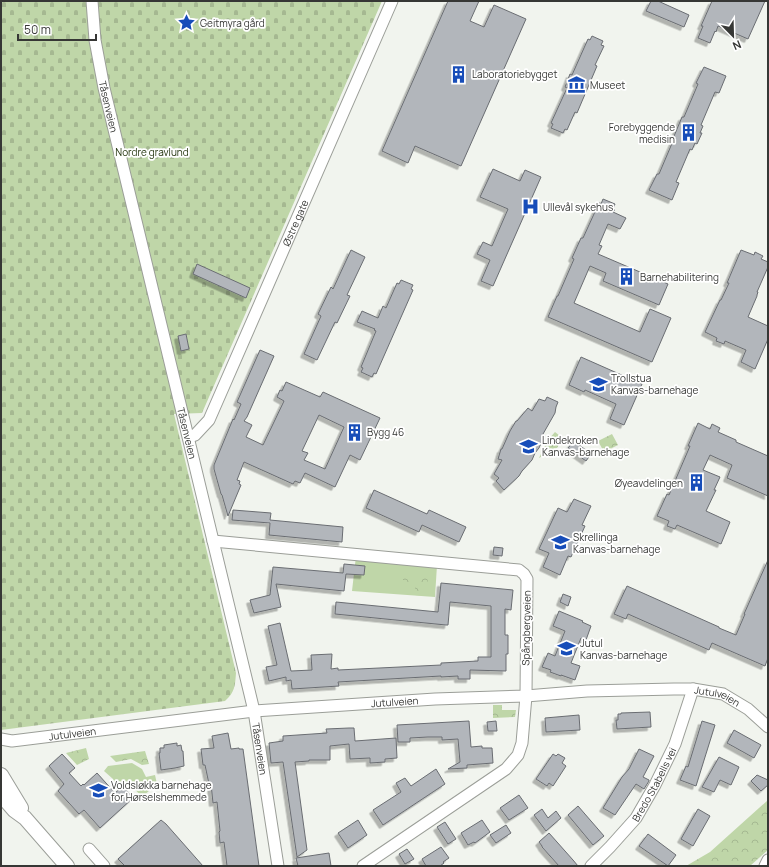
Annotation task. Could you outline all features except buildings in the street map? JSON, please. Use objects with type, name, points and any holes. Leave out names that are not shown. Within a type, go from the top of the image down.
[{"type":"street","name":"Tåsenveien","points":[[92,1],[96,46],[104,88],[254,711],[278,866]]},
{"type":"street","name":"Østre gate","points":[[189,437],[195,435],[209,420],[392,1]]},
{"type":"street","name":"Spångbergveien","points":[[213,541],[519,570],[527,579],[526,696],[522,742],[518,755],[506,769],[363,866]]},
{"type":"street","name":"Jutulveien","points":[[1,739],[12,741],[254,711],[420,700],[674,688],[693,689],[723,694],[748,709],[768,727]]},
{"type":"street","name":"Bredo Stabells vei","points":[[591,866],[636,818],[655,785],[675,744],[693,689]]},
{"type":"street","name":"Jutulveien","points":[[1,746],[12,741]]},
{"type":"street","points":[[1,775],[20,806],[25,818]]},
{"type":"street","points":[[1,795],[14,810],[25,818],[67,866]]},
{"type":"street","points":[[89,849],[104,866]]},
{"type":"street","points":[[765,866],[768,860]]},
{"type":"green space","name":"Nordre gravlund","points":[[1,1],[382,1],[202,413],[174,414],[236,673],[234,688],[231,695],[225,701],[1,730]]},
{"type":"green space","points":[[555,432],[560,436],[560,443],[557,448],[539,458],[548,440]]},
{"type":"green space","points":[[612,434],[618,445],[604,452],[598,441]]},
{"type":"green space","points":[[356,556],[437,565],[435,597],[352,591]]},
{"type":"green space","points":[[411,573],[428,574],[427,596],[415,595],[415,584],[403,582],[403,578]]},
{"type":"green space","points":[[493,705],[502,705],[502,710],[516,710],[515,717],[493,718]]},
{"type":"green space","points":[[86,748],[89,759],[77,765],[66,753]]},
{"type":"green space","points":[[145,751],[149,764],[142,765],[131,759],[116,762],[110,756]]},
{"type":"green space","points":[[132,763],[142,769],[146,777],[155,775],[157,784],[142,797],[129,783],[125,781],[115,783],[113,779],[104,771],[108,766]]},
{"type":"green space","points":[[768,800],[768,850],[750,866],[686,866],[710,852]]},
{"type":"place","name":"Geitmyra gård","points":[[187,23]]},
{"type":"place","name":"Laboratoriebygget","points":[[459,74]]},
{"type":"place","name":"Museet","points":[[577,85]]},
{"type":"place","name":"Forebyggende medisin","points":[[688,133]]},
{"type":"place","name":"Ullevål sykehus","points":[[530,207]]},
{"type":"place","name":"Barnehabilitering","points":[[627,277]]},
{"type":"place","name":"Trollstua Kanvas-barnehage","points":[[598,384]]},
{"type":"place","name":"Bygg 46","points":[[354,432]]},
{"type":"place","name":"Lindekroken Kanvas-barnehage","points":[[529,446]]},
{"type":"place","name":"Øyeavdelingen","points":[[696,483]]},
{"type":"place","name":"Skrellinga Kanvas-barnehage","points":[[560,543]]},
{"type":"place","name":"Jutul Kanvas-barnehage","points":[[567,649]]},
{"type":"place","name":"Voldsløkka barnehage for Hørselshemmede","points":[[98,791]]}]
